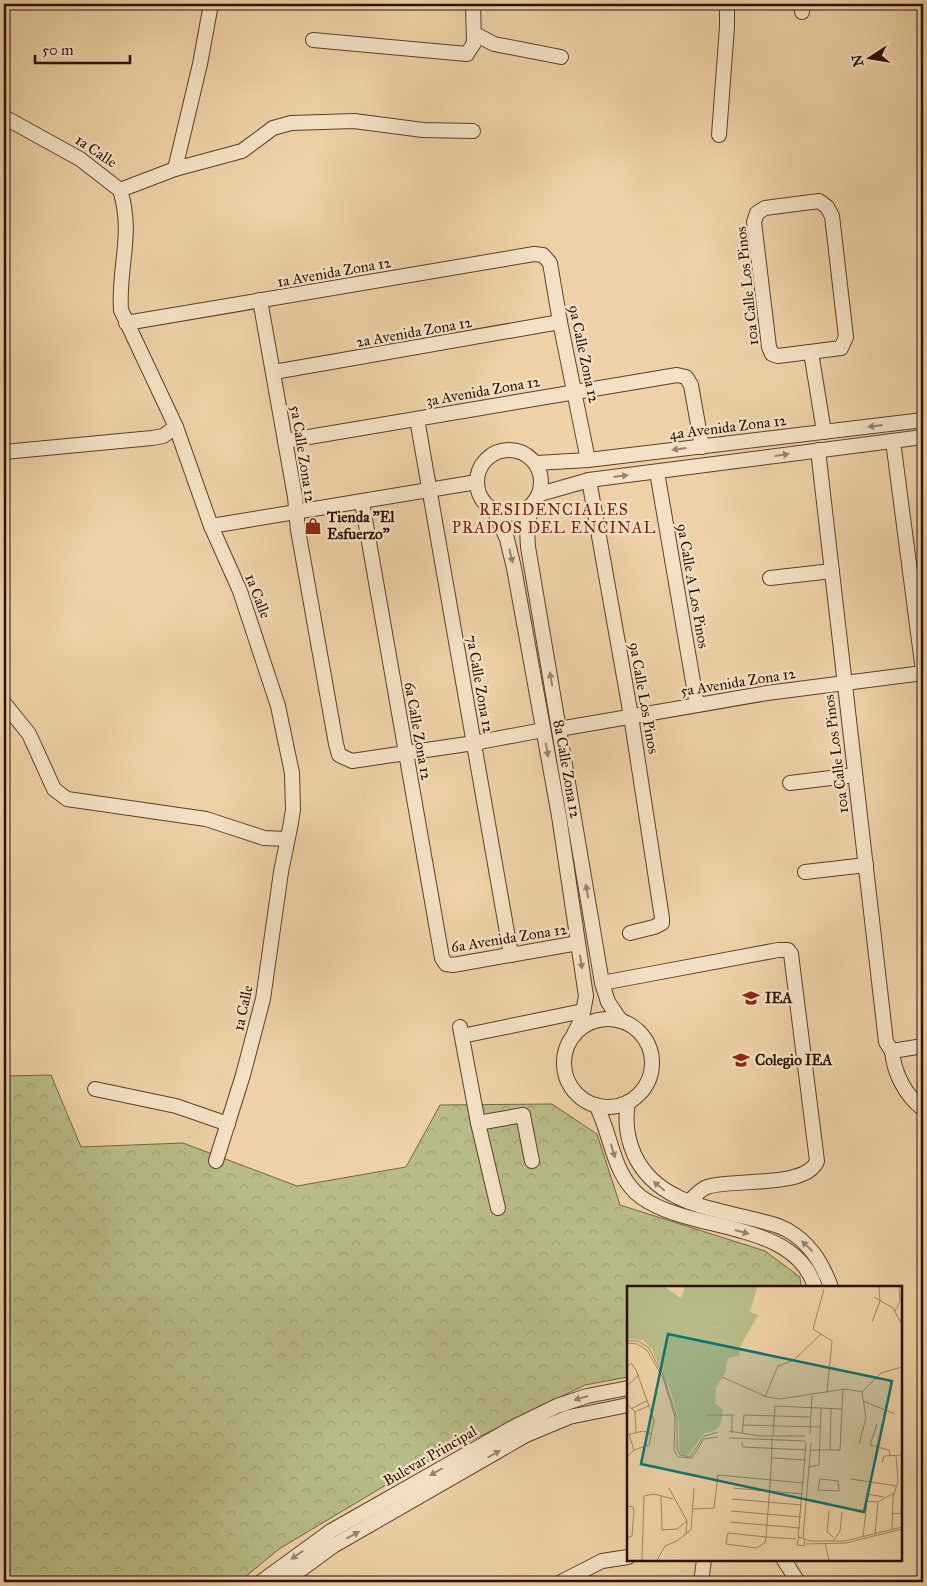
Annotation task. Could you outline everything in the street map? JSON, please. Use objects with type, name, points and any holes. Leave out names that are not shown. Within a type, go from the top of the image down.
[{"type":"street","points":[[175,169],[200,64],[211,4]]},
{"type":"street","points":[[313,40],[467,54],[471,50],[474,34],[473,4]]},
{"type":"street","points":[[719,135],[727,36],[727,4]]},
{"type":"street","points":[[474,34],[494,44],[561,57]]},
{"type":"street","name":"1a Calle","points":[[4,117],[80,159],[120,190],[128,234],[120,294],[121,310],[176,427],[211,526],[250,618],[284,732],[293,791],[288,839],[262,999],[216,1161]]},
{"type":"street","points":[[120,190],[175,169],[242,151],[274,128],[302,122],[354,121],[423,130],[473,131]]},
{"type":"street","name":"10a Calle Los Pinos","points":[[819,201],[827,207],[832,216],[846,337],[841,348],[811,352],[778,356],[772,354],[768,347],[754,222],[757,213],[765,208],[819,201]]},
{"type":"street","name":"1a Avenida Zona 12","points":[[126,323],[534,254],[546,256]]},
{"type":"street","name":"9a Calle Zona 12","points":[[546,256],[550,263],[588,460]]},
{"type":"street","name":"5a Calle Zona 12","points":[[260,300],[274,372],[336,744],[342,759],[352,761],[405,754]]},
{"type":"street","name":"2a Avenida Zona 12","points":[[274,372],[560,322]]},
{"type":"street","points":[[811,352],[824,432]]},
{"type":"street","name":"3a Avenida Zona 12","points":[[285,441],[677,375],[686,377],[691,385],[702,446]]},
{"type":"street","name":"7a Calle Zona 12","points":[[417,419],[511,955]]},
{"type":"street","name":"4a Avenida Zona 12","points":[[536,463],[588,460],[923,420]]},
{"type":"street","points":[[4,452],[152,438],[171,432],[176,427]]},
{"type":"street","points":[[540,494],[589,480],[923,437]]},
{"type":"street","points":[[893,441],[923,672]]},
{"type":"street","points":[[499,450],[520,451],[536,463],[541,473],[540,494],[531,506],[513,514],[494,510],[482,499],[477,482],[483,462],[499,450]]},
{"type":"street","name":"10a Calle Los Pinos","points":[[818,450],[886,1042],[892,1051],[898,1078],[923,1109]]},
{"type":"street","name":"9a Calle A Los Pinos","points":[[657,472],[697,705]]},
{"type":"street","name":"9a Calle Los Pinos","points":[[589,480],[631,716],[662,923],[630,933]]},
{"type":"street","points":[[211,526],[477,482]]},
{"type":"street","name":"6a Calle Zona 12","points":[[362,502],[441,955],[446,964]]},
{"type":"street","name":"8a Calle Zona 12","points":[[531,506],[527,530],[528,547],[602,983],[608,1002],[621,1021]]},
{"type":"street","name":"8a Calle Zona 12","points":[[494,510],[511,554],[544,730],[578,943],[585,990],[583,1012],[574,1034]]},
{"type":"street","points":[[770,578],[832,571]]},
{"type":"street","name":"5a Avenida Zona 12","points":[[559,729],[697,705],[923,672]]},
{"type":"street","points":[[4,703],[29,734],[54,789],[67,799],[206,819],[264,838],[288,839]]},
{"type":"street","points":[[405,754],[544,730]]},
{"type":"street","points":[[790,783],[855,775]]},
{"type":"street","points":[[806,872],[866,864]]},
{"type":"street","name":"6a Avenida Zona 12","points":[[446,964],[453,965],[578,943]]},
{"type":"street","points":[[602,983],[778,950],[788,950],[791,954],[817,1161],[812,1169],[801,1174],[754,1183],[708,1187],[698,1192],[689,1202]]},
{"type":"street","points":[[498,1208],[478,1123],[461,1031],[583,1012]]},
{"type":"street","points":[[595,1021],[621,1021],[632,1027],[642,1036],[648,1047],[651,1059],[646,1084],[638,1095],[628,1102],[607,1107],[596,1105],[578,1096],[570,1085],[565,1072],[564,1059],[567,1046],[574,1034],[584,1026],[595,1021]]},
{"type":"street","points":[[892,1051],[923,1046]]},
{"type":"street","points":[[95,1089],[176,1106],[228,1124]]},
{"type":"street","points":[[628,1102],[626,1113],[628,1136],[637,1161],[653,1182],[663,1191],[689,1202],[776,1224],[794,1234],[811,1249],[824,1268],[832,1286]]},
{"type":"street","points":[[596,1105],[607,1130],[617,1165],[631,1188],[641,1197],[675,1214],[752,1234],[781,1246],[803,1266],[813,1286]]},
{"type":"street","points":[[478,1123],[523,1115],[532,1161]]},
{"type":"street","name":"Bulevar Principal","points":[[261,1582],[331,1531],[516,1426],[557,1406],[588,1396],[627,1388]]},
{"type":"street","name":"Bulevar Principal","points":[[284,1582],[333,1546],[526,1435],[569,1416],[627,1405]]},
{"type":"street","points":[[561,1582],[602,1561],[627,1557]]},
{"type":"street","points":[[701,1582],[704,1561]]},
{"type":"street","points":[[785,1561],[798,1582]]},
{"type":"green space","points":[[51,1075],[81,1147],[183,1143],[297,1186],[406,1167],[440,1105],[552,1104],[597,1134],[620,1205],[765,1251],[800,1277],[801,1286],[627,1286],[627,1377],[585,1385],[411,1470],[279,1549],[239,1582],[4,1582],[4,1076]]},
{"type":"place","name":"Tienda \"El Esfuerzo\"","points":[[313,526]]},
{"type":"place","name":"IEA","points":[[751,998]]},
{"type":"place","name":"Colegio IEA","points":[[741,1060]]},
{"type":"district","name":"RESIDENCIALES PRADOS DEL ENCINAL","points":[[554,518]]}]
